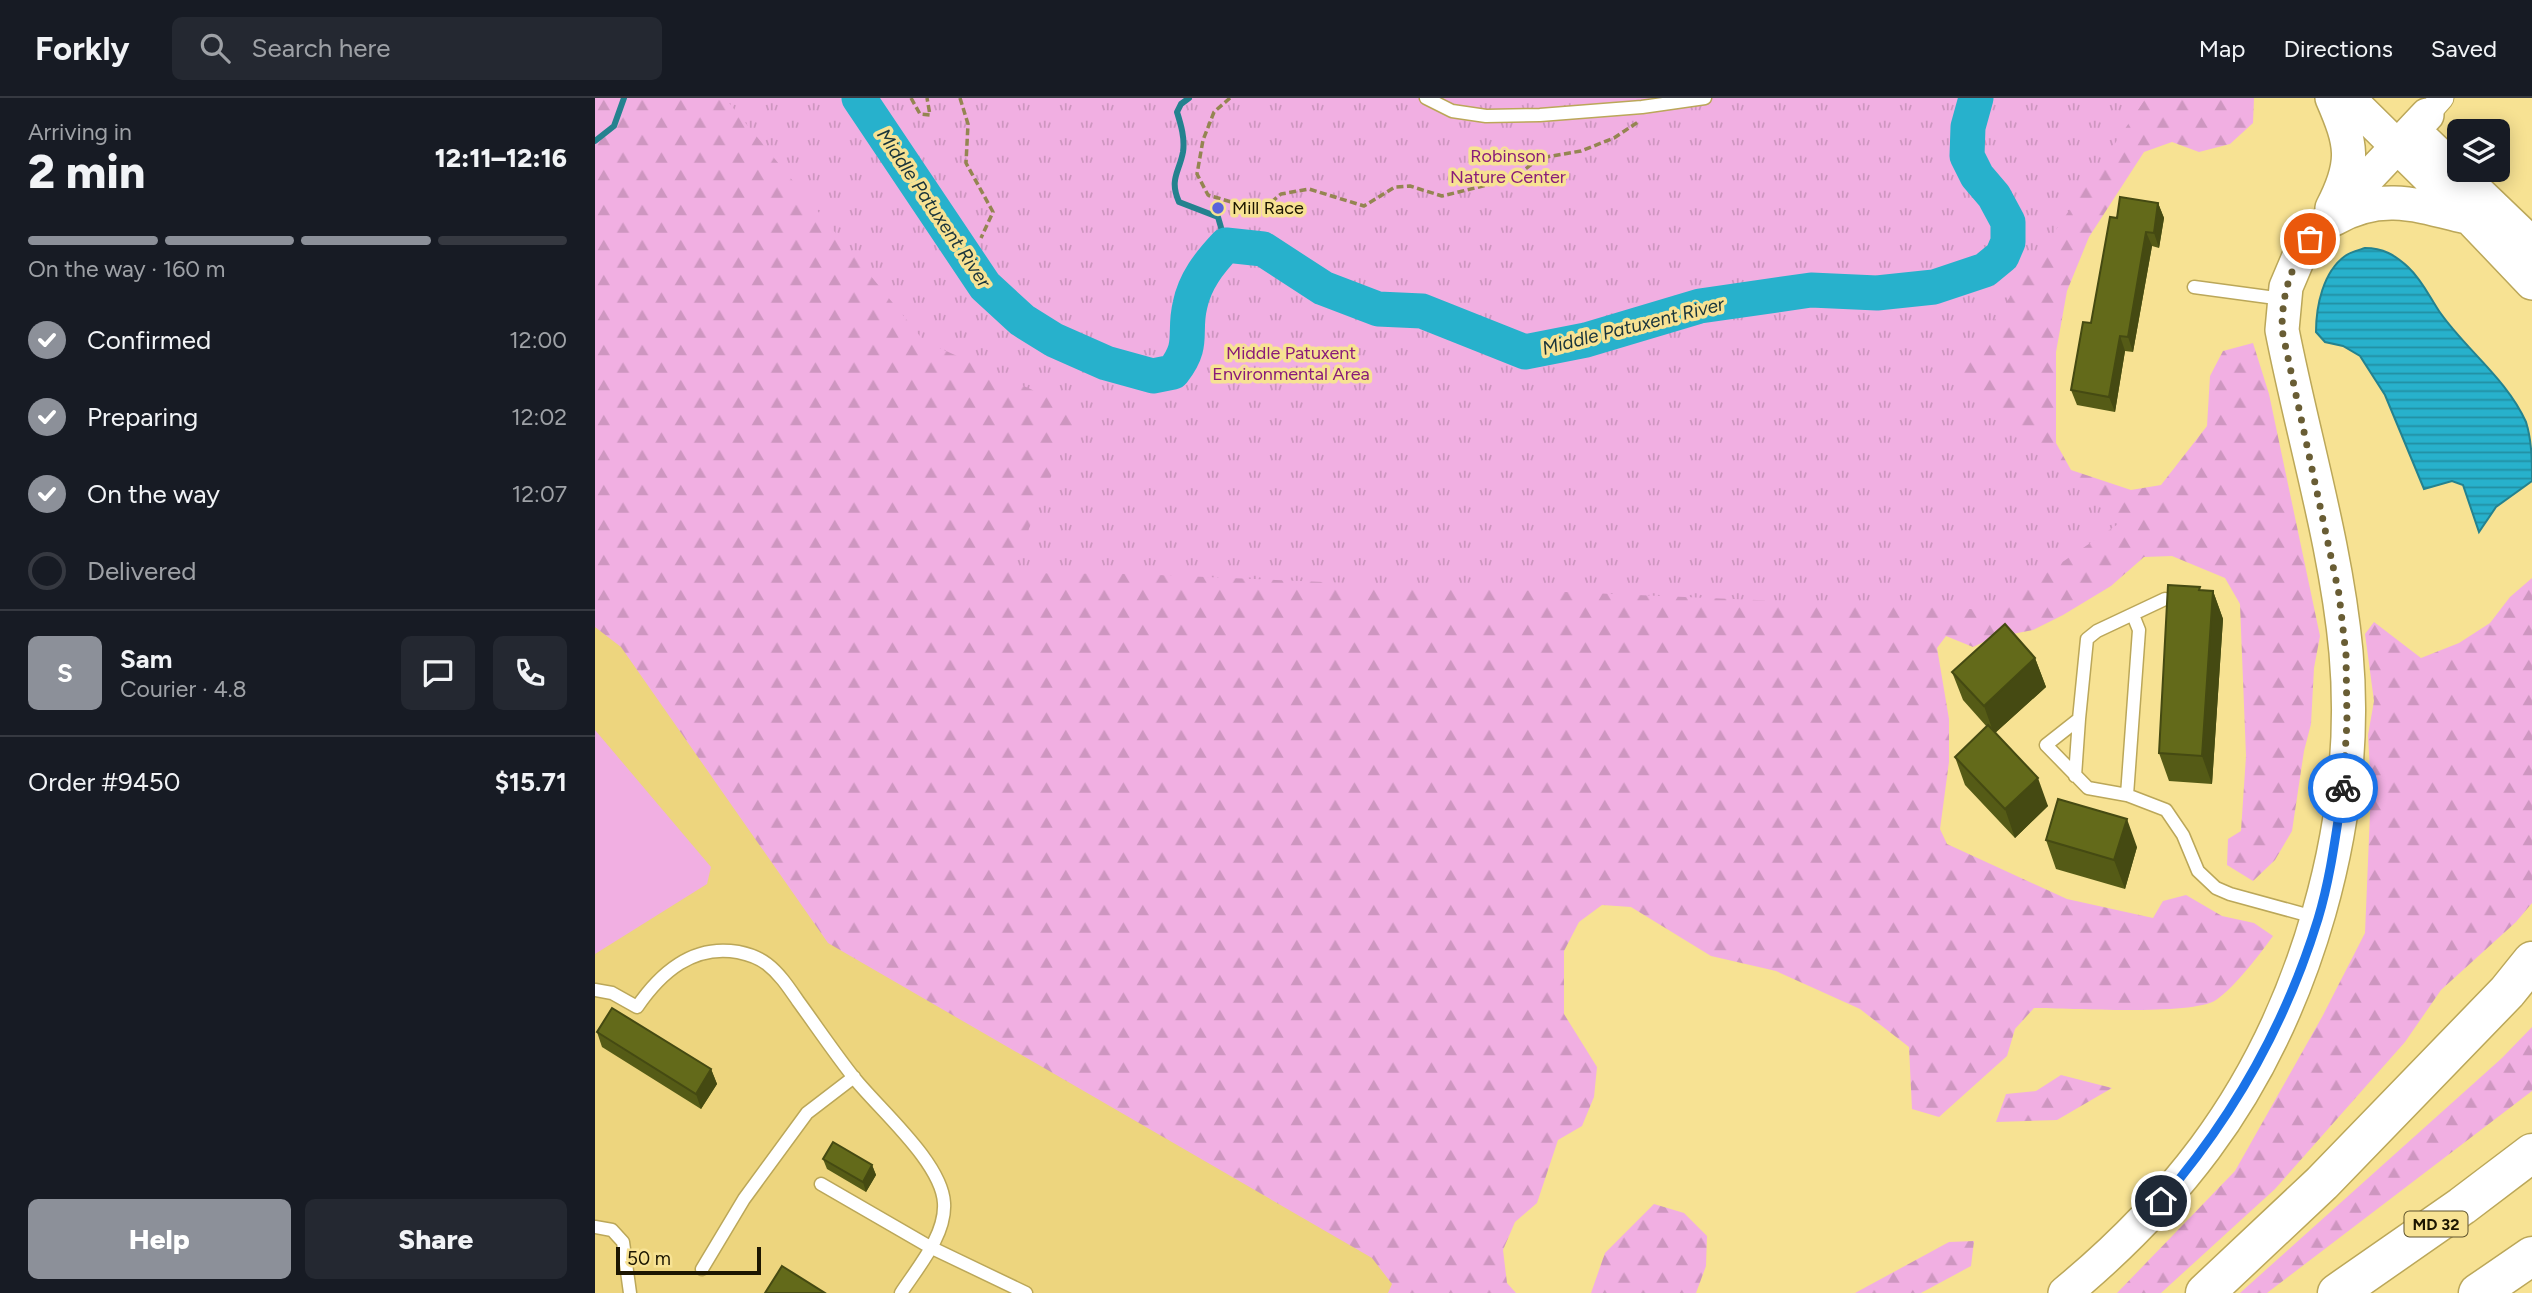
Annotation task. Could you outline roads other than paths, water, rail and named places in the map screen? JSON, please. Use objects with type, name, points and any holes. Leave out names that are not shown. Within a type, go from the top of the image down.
[{"type":"highway","points":[[2205,1293],[2322,1182],[2520,981],[2532,961]]},
{"type":"highway","name":"MD 32","points":[[2337,1293],[2462,1206],[2532,1153]]},
{"type":"highway","points":[[2479,1293],[2532,1256]]},
{"type":"street","points":[[2322,226],[2347,172],[2349,153],[2347,137],[2332,98]]},
{"type":"street","points":[[2348,98],[2418,118],[2447,138]]},
{"type":"street","points":[[2065,1293],[2108,1257],[2148,1217],[2205,1148],[2247,1081],[2271,1035],[2301,966],[2318,918],[2332,860],[2343,785],[2347,722],[2346,655],[2339,594],[2282,330],[2283,299],[2294,264],[2322,226],[2418,118]]},
{"type":"street","points":[[2418,118],[2471,219],[2532,283]]},
{"type":"street","points":[[2418,118],[2532,244]]},
{"type":"street","points":[[2495,182],[2532,218]]},
{"type":"street","points":[[2322,226],[2344,213],[2387,201],[2403,202],[2471,219]]},
{"type":"lane","points":[[1426,98],[1452,111],[1486,116],[1540,115],[1705,98]]},
{"type":"lane","points":[[2194,287],[2283,299]]},
{"type":"lane","points":[[2075,776],[2087,639],[2097,631],[2165,599]]},
{"type":"lane","points":[[2127,795],[2139,630],[2133,615]]},
{"type":"lane","points":[[2079,719],[2046,745],[2088,788],[2127,795],[2166,810],[2183,835],[2198,871],[2216,888],[2318,918]]},
{"type":"lane","points":[[595,990],[612,993],[636,1007],[649,989],[682,960],[712,950],[751,955],[767,964],[783,981],[854,1077],[927,1161],[938,1178],[944,1204],[942,1222],[930,1247],[901,1293]]},
{"type":"lane","points":[[702,1269],[744,1199],[807,1113],[854,1077]]},
{"type":"lane","points":[[821,1184],[930,1247],[1026,1293]]},
{"type":"lane","points":[[595,1227],[612,1230],[623,1242],[630,1293]]},
{"type":"water","points":[[2365,248],[2388,253],[2413,272],[2449,325],[2508,392],[2526,422],[2531,444],[2532,481],[2496,507],[2479,532],[2463,485],[2452,481],[2424,489],[2385,395],[2360,356],[2343,346],[2325,342],[2316,332],[2319,301],[2331,271],[2347,255]]},
{"type":"waterway","points":[[595,141],[614,126],[624,98]]},
{"type":"waterway","name":"Middle Patuxent River","points":[[859,98],[985,286],[1022,320],[1054,340],[1106,363],[1153,376],[1173,372],[1180,362],[1186,346],[1188,315],[1195,288],[1208,266],[1226,245],[1263,249],[1323,288],[1378,309],[1422,311],[1525,352],[1586,340],[1700,306],[1811,290],[1877,293],[1934,287],[1985,270],[2002,256],[2008,242],[2008,222],[1967,156],[1968,127],[1976,98]]},
{"type":"waterway","points":[[1189,98],[1181,104],[1177,112],[1183,147],[1175,182],[1176,194],[1179,202],[1218,217],[1226,245]]},
{"type":"place","name":"Mill Race","points":[[1218,208]]},
{"type":"park label","name":"Robinson Nature Center","points":[[1508,166]]},
{"type":"park label","name":"Middle Patuxent Environmental Area","points":[[1291,363]]}]
